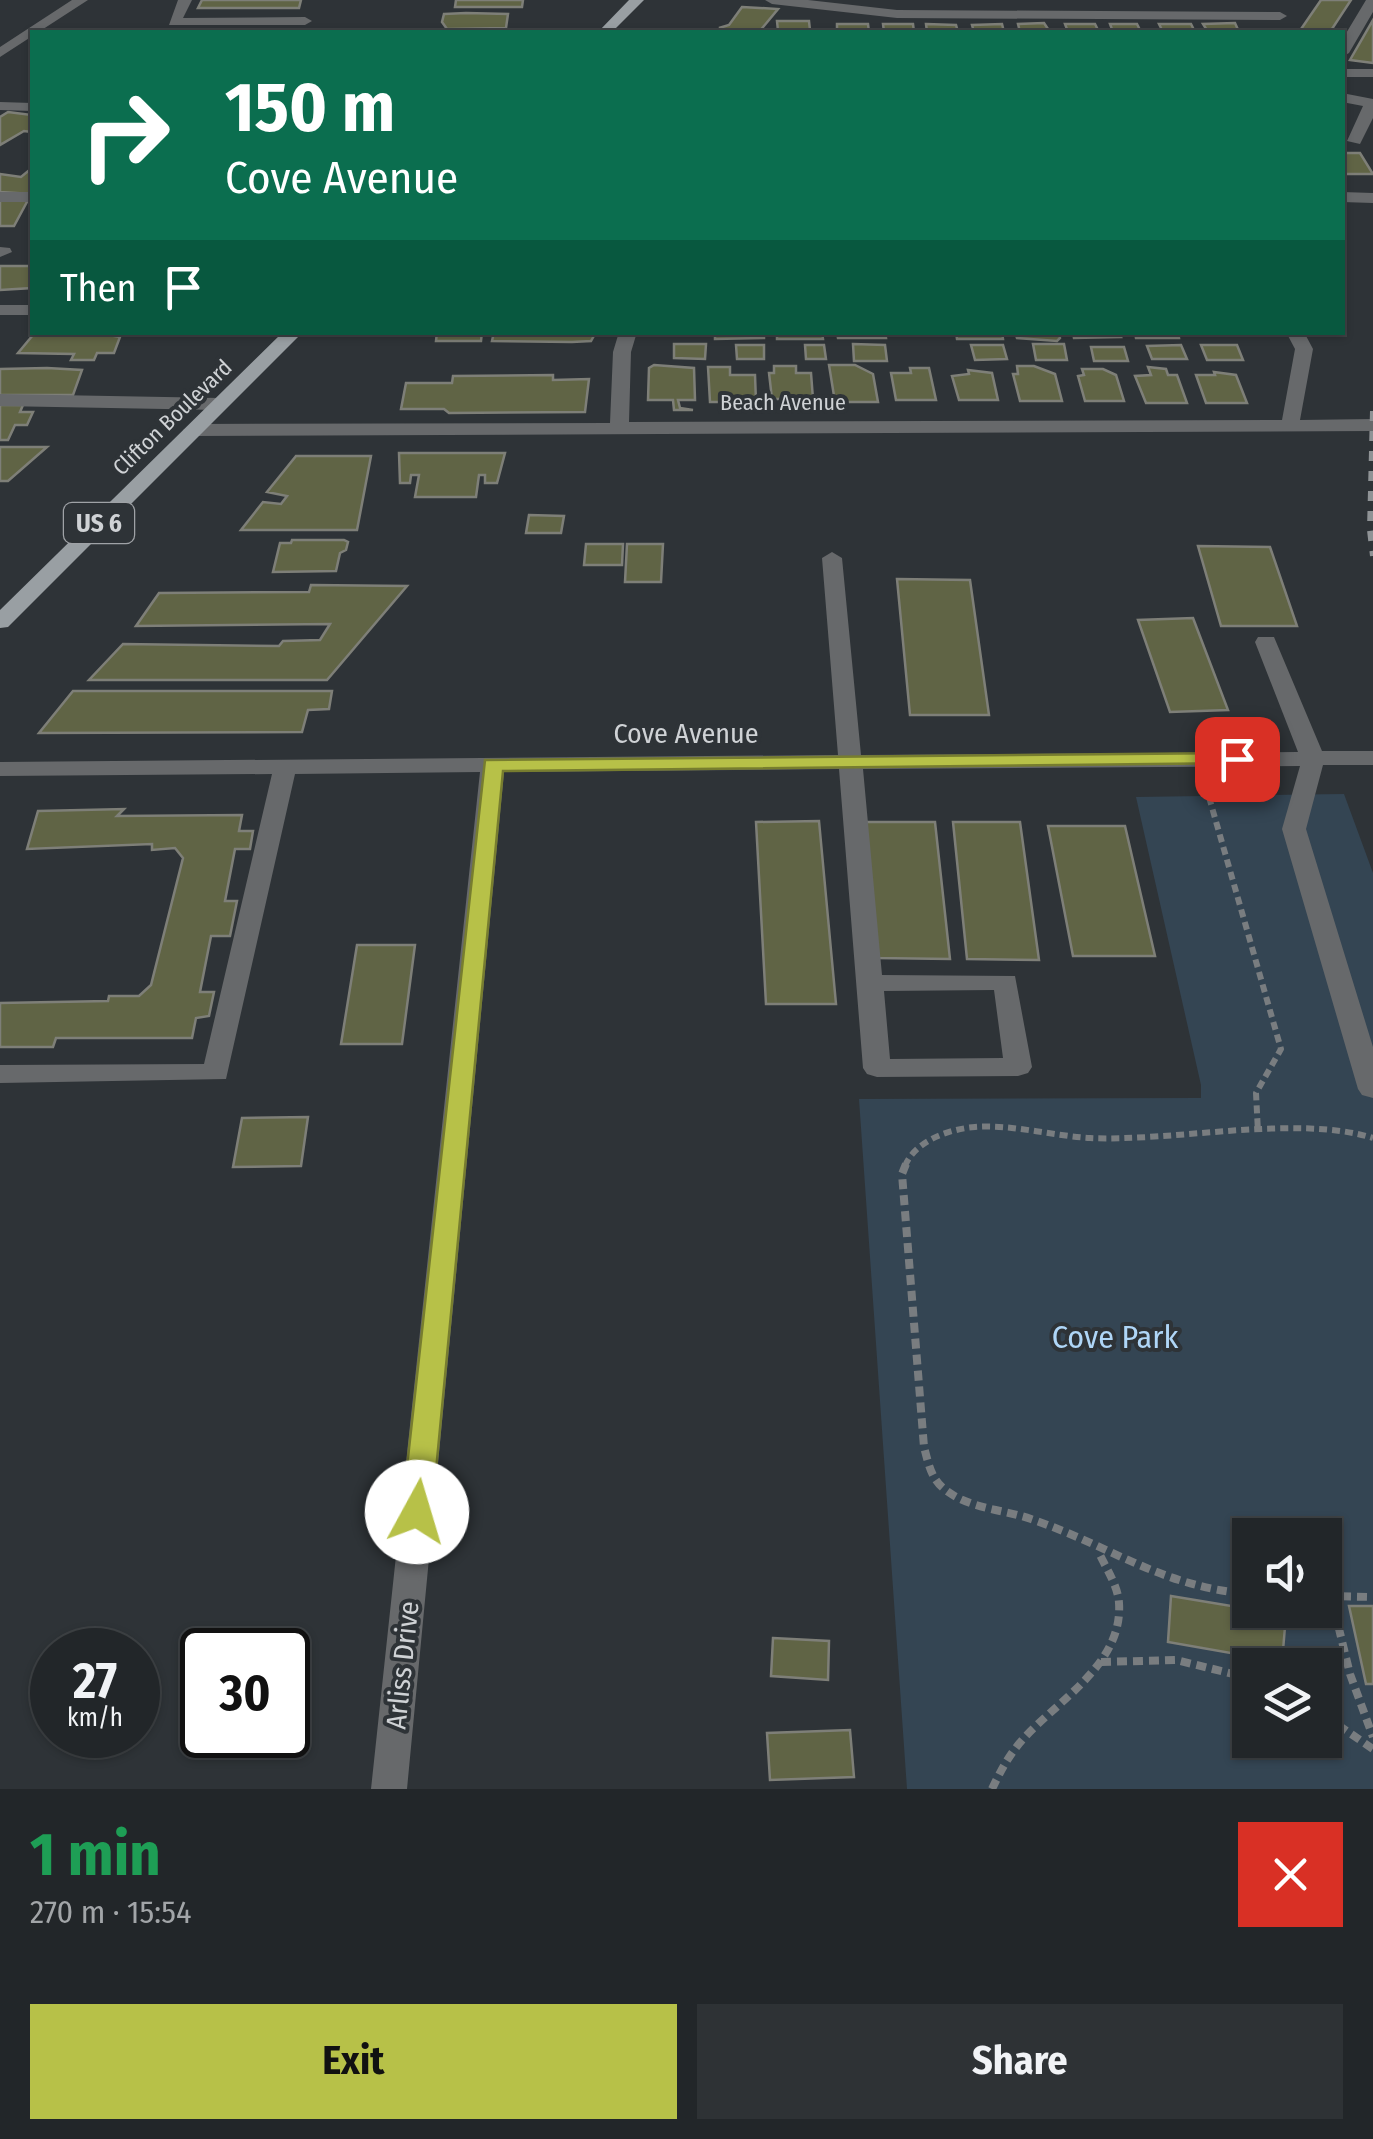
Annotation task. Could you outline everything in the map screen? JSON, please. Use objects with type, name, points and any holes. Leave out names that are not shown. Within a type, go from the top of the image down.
[{"type":"main road","points":[[607,30],[637,0]]},
{"type":"main road","name":"Clifton Boulevard","points":[[0,622],[291,335]]},
{"type":"street","points":[[36,30],[81,0]]},
{"type":"street","points":[[186,0],[174,22],[306,21]]},
{"type":"street","points":[[772,0],[897,14],[1280,16]]},
{"type":"street","points":[[1271,30],[1291,0]]},
{"type":"street","points":[[1345,49],[1373,0]]},
{"type":"street","points":[[0,54],[30,34]]},
{"type":"street","points":[[0,54],[30,54]]},
{"type":"street","points":[[1345,73],[1373,73]]},
{"type":"street","points":[[1345,97],[1372,103],[1356,141]]},
{"type":"street","points":[[0,106],[30,107]]},
{"type":"street","points":[[0,197],[30,197]]},
{"type":"street","points":[[1345,198],[1373,198]]},
{"type":"street","points":[[0,310],[30,310]]},
{"type":"street","points":[[620,428],[622,352],[627,335]]},
{"type":"street","points":[[1290,426],[1304,349],[1297,335]]},
{"type":"street","points":[[0,400],[220,404]]},
{"type":"street","name":"Beach Avenue","points":[[193,430],[1373,424]]},
{"type":"street","points":[[832,558],[848,762],[878,1068],[1018,1067],[1006,982],[870,984]]},
{"type":"street","points":[[1266,642],[1313,758],[1294,828],[1372,1088]]},
{"type":"street","name":"Cove Avenue","points":[[0,769],[1373,758]]},
{"type":"street","name":"Arliss Drive","points":[[389,1789],[493,764]]},
{"type":"street","points":[[0,1074],[216,1074],[286,766]]},
{"type":"path","points":[[1210,797],[1281,1048],[1256,1085],[1253,1103],[1258,1132]]},
{"type":"path","points":[[1232,1594],[1170,1582],[1028,1518],[972,1504],[945,1490],[930,1474],[924,1447],[902,1174],[909,1157],[926,1142],[975,1127],[1092,1138],[1258,1132],[1354,1132],[1369,1136],[1373,1119]]},
{"type":"path","points":[[992,1789],[998,1768],[1042,1716],[1101,1662],[1118,1634],[1119,1600],[1098,1552]]},
{"type":"path","points":[[1342,1596],[1373,1597]]},
{"type":"path","points":[[1337,1628],[1373,1738]]},
{"type":"path","points":[[1101,1662],[1132,1656],[1170,1657],[1232,1673]]},
{"type":"path","points":[[1342,1728],[1373,1749]]},
{"type":"green space","name":"Cove Park","points":[[1344,794],[1373,873],[1373,1789],[907,1789],[859,1099],[1201,1098],[1136,797]]},
{"type":"building","points":[[202,0],[301,0],[299,8],[198,8]]},
{"type":"building","points":[[456,0],[523,0],[522,7],[455,7]]},
{"type":"building","points":[[1321,0],[1351,0],[1331,30],[1300,30]]},
{"type":"building","points":[[742,7],[778,9],[761,30],[719,28],[729,25]]},
{"type":"building","points":[[444,14],[508,14],[506,28],[447,29],[442,22]]},
{"type":"building","points":[[1373,20],[1373,63],[1350,60]]},
{"type":"building","points":[[777,21],[809,21],[810,30],[778,30]]},
{"type":"building","points":[[1044,23],[1049,30],[1020,30],[1018,24]]},
{"type":"building","points":[[1235,23],[1238,30],[1207,30],[1203,24]]},
{"type":"building","points":[[837,24],[868,24],[869,30],[837,30]]},
{"type":"building","points":[[883,24],[913,24],[914,30],[884,30]]},
{"type":"building","points":[[926,24],[956,25],[957,30],[927,30]]},
{"type":"building","points":[[1002,24],[1004,30],[973,30],[972,25]]},
{"type":"building","points":[[1065,24],[1095,24],[1098,30],[1067,30]]},
{"type":"building","points":[[1110,24],[1137,24],[1140,30],[1112,30]]},
{"type":"building","points":[[1159,24],[1191,24],[1194,30],[1162,30]]},
{"type":"building","points":[[8,112],[30,115],[30,132],[24,131],[0,145],[0,117]]},
{"type":"building","points":[[1345,153],[1360,153],[1373,174],[1345,174]]},
{"type":"building","points":[[30,170],[30,194],[0,192],[0,174],[21,177]]},
{"type":"building","points":[[0,200],[28,200],[14,226],[0,226]]},
{"type":"building","points":[[0,266],[30,266],[30,288],[0,290]]},
{"type":"building","points":[[33,335],[120,337],[114,353],[97,353],[94,360],[71,360],[74,354],[18,353]]},
{"type":"building","points":[[437,335],[482,335],[481,341],[436,341]]},
{"type":"building","points":[[493,335],[594,335],[591,341],[492,341]]},
{"type":"building","points":[[715,335],[764,335],[764,338],[715,339]]},
{"type":"building","points":[[777,335],[822,335],[823,339],[777,339]]},
{"type":"building","points":[[838,335],[886,338],[838,338]]},
{"type":"building","points":[[956,335],[1002,335],[1003,339],[957,339]]},
{"type":"building","points":[[1016,335],[1060,338],[1057,341]]},
{"type":"building","points":[[1074,335],[1121,337],[1074,338]]},
{"type":"building","points":[[1136,335],[1179,338],[1136,338]]},
{"type":"building","points":[[674,344],[706,344],[705,359],[674,358]]},
{"type":"building","points":[[853,344],[885,345],[887,361],[854,361]]},
{"type":"building","points":[[1033,344],[1064,344],[1067,360],[1036,360]]},
{"type":"building","points":[[736,345],[764,345],[764,359],[737,359]]},
{"type":"building","points":[[805,345],[824,345],[826,359],[806,359]]},
{"type":"building","points":[[971,345],[1003,345],[1007,359],[975,360]]},
{"type":"building","points":[[1181,345],[1187,359],[1152,359],[1147,346]]},
{"type":"building","points":[[1201,345],[1237,345],[1243,360],[1207,360]]},
{"type":"building","points":[[1091,347],[1124,347],[1128,361],[1094,361]]},
{"type":"building","points":[[829,365],[855,365],[873,374],[878,402],[835,402]]},
{"type":"building","points":[[774,366],[796,366],[796,373],[811,373],[813,399],[772,399],[769,373],[774,373]]},
{"type":"building","points":[[1017,366],[1034,366],[1055,374],[1062,401],[1020,401],[1013,374],[1018,374]]},
{"type":"building","points":[[708,367],[730,367],[730,375],[755,375],[756,402],[710,402]]},
{"type":"building","points":[[1148,367],[1177,375],[1187,403],[1146,403],[1135,376],[1151,375]]},
{"type":"building","points":[[649,368],[694,368],[695,400],[678,400],[680,408],[693,410],[674,410],[673,400],[648,400]]},
{"type":"building","points":[[910,368],[929,368],[936,400],[896,400],[891,373],[911,373]]},
{"type":"building","points":[[0,369],[82,370],[73,395],[0,395]]},
{"type":"building","points":[[1082,369],[1103,369],[1116,375],[1124,401],[1085,401],[1078,376],[1084,375]]},
{"type":"building","points":[[968,370],[992,373],[998,400],[959,400],[952,376],[969,374]]},
{"type":"building","points":[[1214,372],[1236,375],[1247,403],[1206,403],[1196,375],[1215,375]]},
{"type":"building","points":[[553,375],[553,380],[589,379],[585,412],[449,413],[444,409],[401,409],[406,383],[452,383],[453,376]]},
{"type":"building","points":[[0,405],[23,405],[20,412],[33,412],[27,425],[15,425],[8,440],[0,440]]},
{"type":"building","points":[[0,447],[47,447],[8,481],[0,481]]},
{"type":"building","points":[[399,453],[505,453],[497,483],[485,483],[485,475],[479,475],[476,497],[415,497],[419,475],[411,475],[410,483],[400,483]]},
{"type":"building","points":[[296,456],[371,456],[357,530],[241,530],[263,502],[281,504],[287,496],[267,492]]},
{"type":"building","points":[[529,515],[564,516],[561,533],[526,533]]},
{"type":"building","points":[[348,542],[346,550],[340,553],[336,571],[273,572],[280,543]]},
{"type":"building","points":[[586,544],[623,544],[622,565],[584,565]]},
{"type":"building","points":[[627,544],[663,544],[661,582],[625,582]]},
{"type":"building","points":[[1198,546],[1270,547],[1297,626],[1221,626]]},
{"type":"building","points":[[897,579],[970,580],[989,715],[910,715]]},
{"type":"building","points":[[311,585],[407,586],[327,680],[89,680],[123,644],[279,646],[283,641],[320,640],[330,624],[136,626],[159,593],[309,592]]},
{"type":"building","points":[[1193,618],[1228,710],[1170,712],[1138,620]]},
{"type":"building","points":[[73,691],[332,691],[329,709],[308,710],[302,732],[39,733]]},
{"type":"building","points":[[124,809],[117,816],[242,815],[239,831],[253,831],[250,849],[235,849],[225,901],[237,901],[230,936],[211,936],[200,992],[214,992],[209,1016],[196,1018],[192,1038],[56,1038],[53,1047],[0,1047],[0,1003],[108,1001],[109,996],[139,996],[151,985],[183,858],[175,848],[152,850],[152,844],[27,849],[38,811]]},
{"type":"building","points":[[819,821],[836,1004],[766,1004],[756,822]]},
{"type":"building","points":[[865,822],[935,822],[950,959],[876,958]]},
{"type":"building","points":[[953,822],[1020,822],[1039,960],[967,959]]},
{"type":"building","points":[[1048,826],[1125,826],[1155,956],[1073,956]]},
{"type":"building","points":[[357,945],[415,945],[402,1044],[341,1044]]},
{"type":"building","points":[[308,1117],[301,1166],[233,1167],[242,1118]]},
{"type":"building","points":[[1171,1596],[1232,1606],[1232,1628],[1285,1628],[1283,1648],[1232,1648],[1232,1653],[1168,1642]]},
{"type":"building","points":[[1349,1606],[1373,1606],[1373,1684],[1366,1684]]},
{"type":"building","points":[[773,1638],[829,1641],[828,1680],[771,1676]]},
{"type":"building","points":[[850,1730],[854,1777],[770,1780],[767,1733]]},
{"type":"railway","points":[[1373,411],[1373,556]]},
{"type":"route","points":[[417,1512],[493,764],[1237,759]]}]
